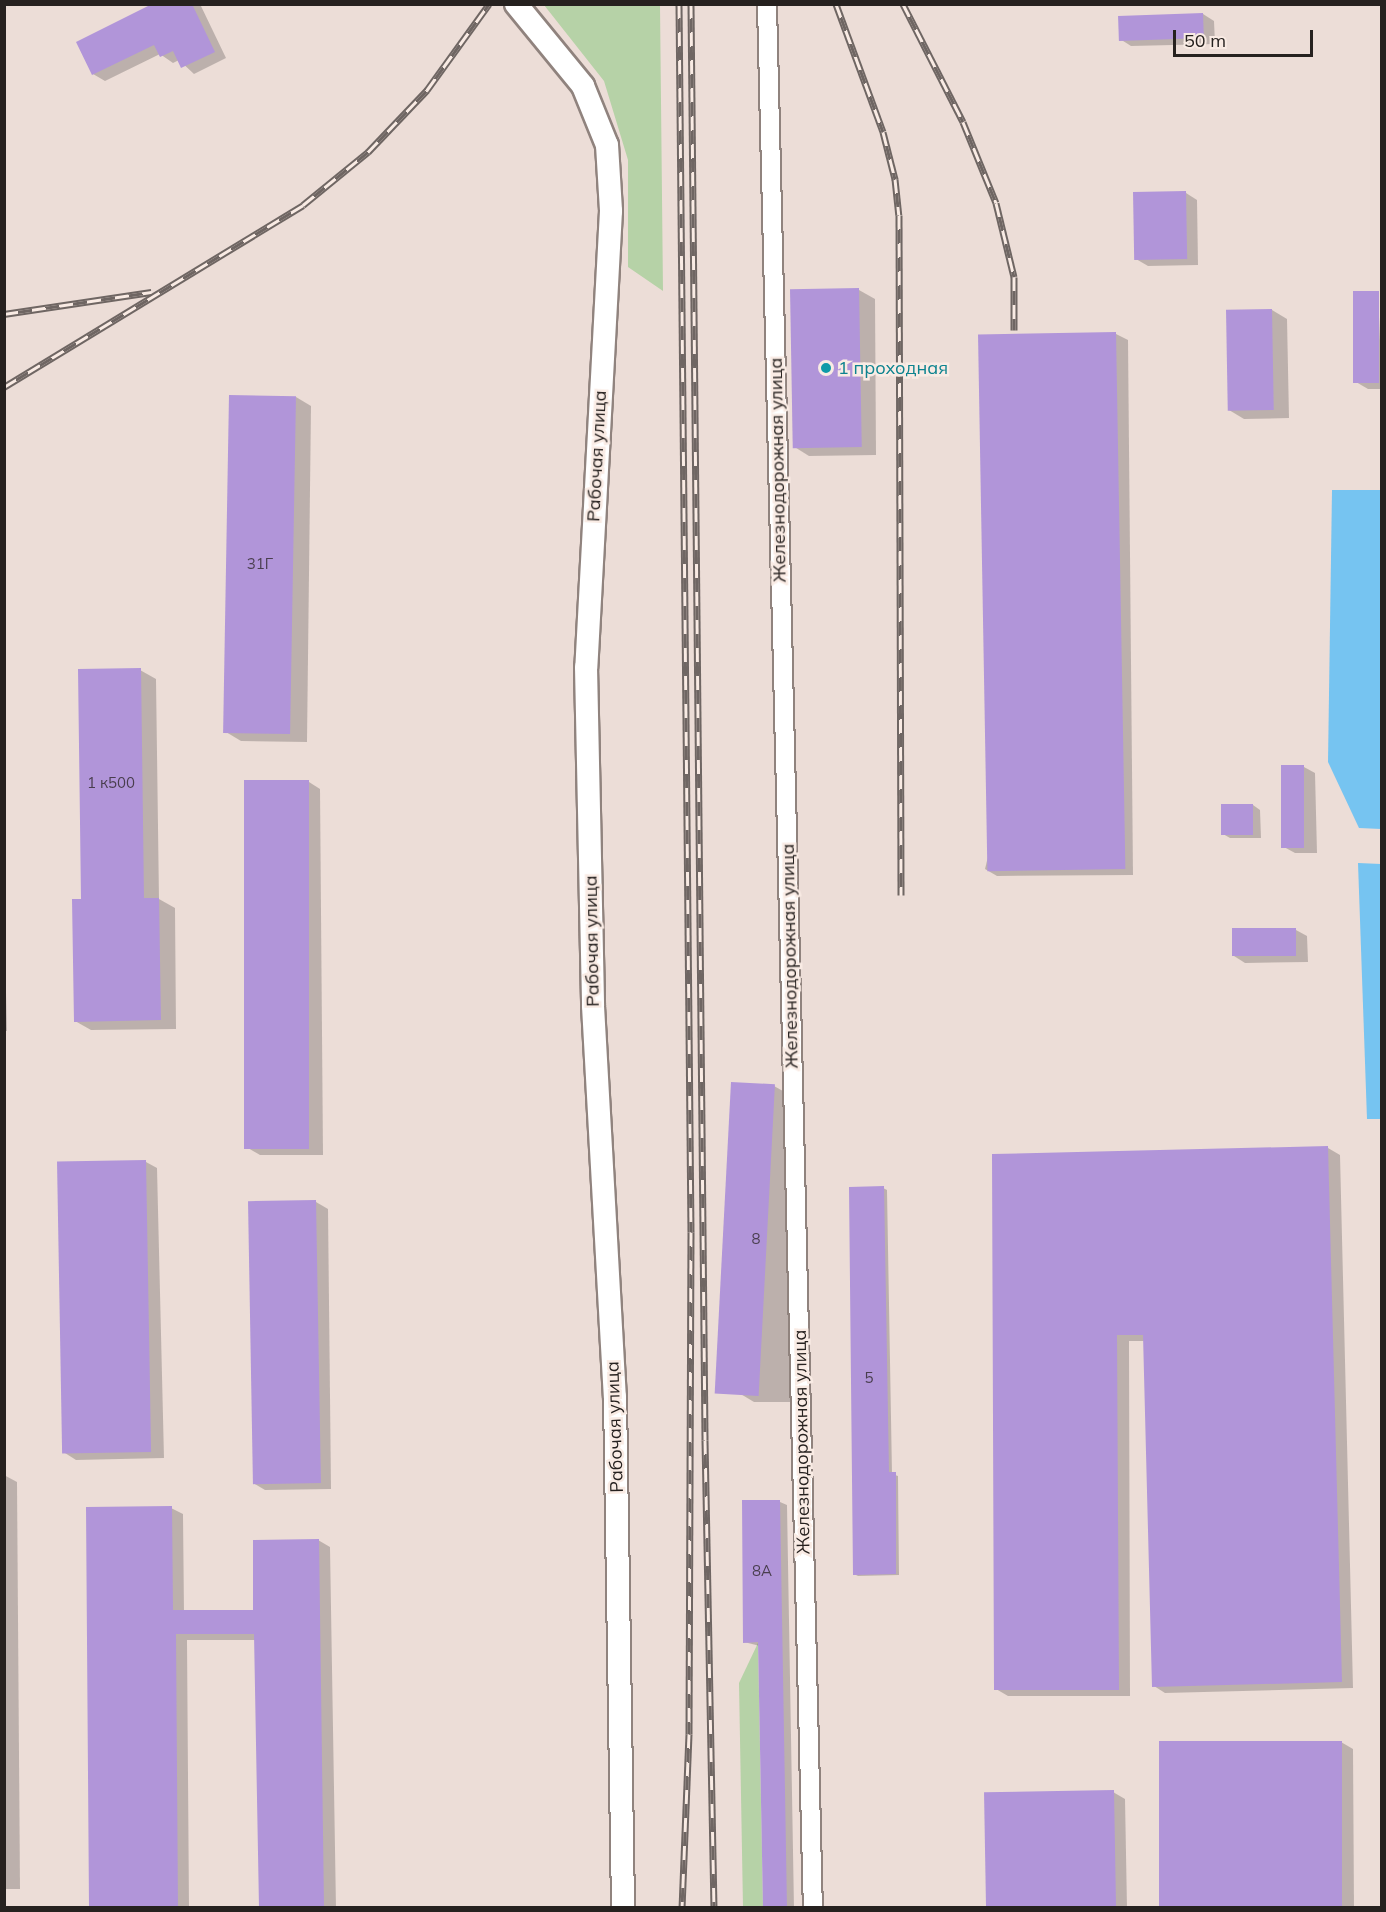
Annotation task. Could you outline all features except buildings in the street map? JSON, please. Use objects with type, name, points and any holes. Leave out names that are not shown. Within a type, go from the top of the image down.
[{"type":"street","name":"Рабочая улица","points":[[516,4],[583,86],[607,145],[611,211],[586,667],[593,1006],[615,1397],[623,1908]]},
{"type":"street","name":"Железнодорожная улица","points":[[766,4],[813,1908]]},
{"type":"green space","points":[[544,5],[660,5],[663,291],[628,267],[628,160],[604,81]]},
{"type":"green space","points":[[758,1643],[763,1907],[743,1907],[739,1683]]},
{"type":"water","points":[[1332,490],[1381,490],[1381,829],[1359,828],[1328,762]]},
{"type":"water","points":[[1358,863],[1381,864],[1381,1119],[1367,1119]]},
{"type":"railway","points":[[4,387],[303,205],[368,152],[427,90],[489,4]]},
{"type":"railway","points":[[679,4],[691,1232],[689,1734],[682,1908]]},
{"type":"railway","points":[[691,4],[705,1440],[714,1908]]},
{"type":"railway","points":[[836,4],[883,132],[895,179],[899,215],[901,895]]},
{"type":"railway","points":[[903,4],[963,122],[996,203],[1014,277],[1014,330]]},
{"type":"railway","points":[[4,314],[151,292]]},
{"type":"place","name":"1 проходная","points":[[826,368]]}]
